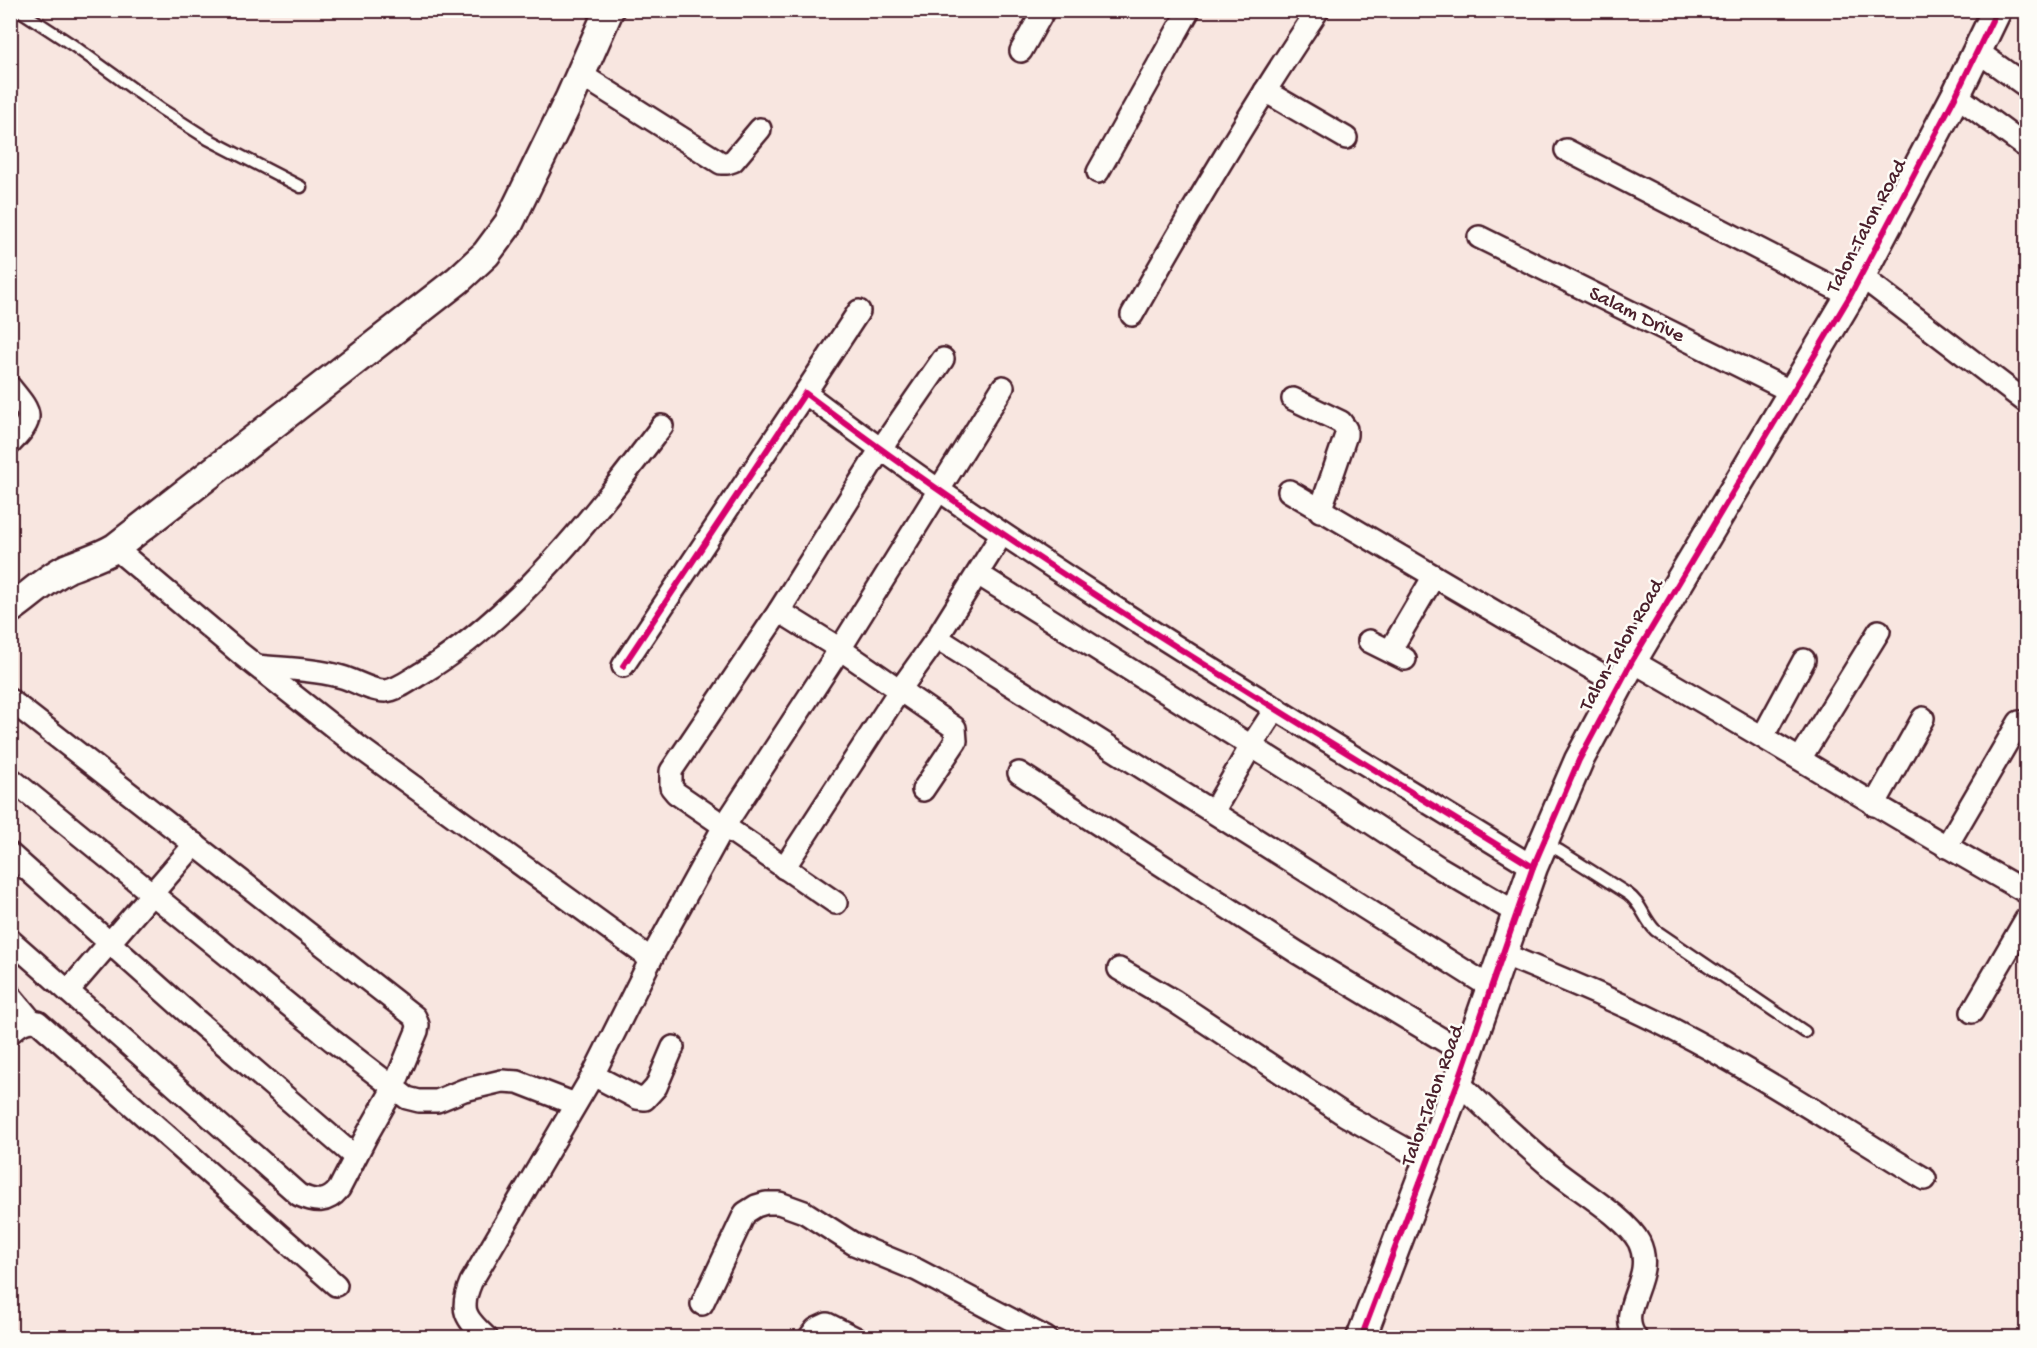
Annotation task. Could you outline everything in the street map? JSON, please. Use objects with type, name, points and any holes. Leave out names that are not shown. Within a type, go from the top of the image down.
[{"type":"street","points":[[10,609],[67,568],[102,556],[115,548],[458,280],[486,254],[509,223],[609,10]]},
{"type":"street","points":[[1021,51],[1044,10]]},
{"type":"street","points":[[1098,172],[1189,10]]},
{"type":"street","points":[[1132,315],[1202,191],[1318,10]]},
{"type":"street","name":"Talon-Talon Road","points":[[1361,1338],[1429,1162],[1538,855],[1579,760],[1625,672],[1856,286],[1956,95],[1997,10]]},
{"type":"street","points":[[1977,51],[2026,86]]},
{"type":"street","points":[[580,74],[721,163],[727,164],[733,161],[760,129]]},
{"type":"street","points":[[1264,91],[1346,138]]},
{"type":"street","points":[[1956,95],[2026,147]]},
{"type":"street","points":[[1566,150],[1856,286],[2026,402]]},
{"type":"street","name":"Salam Drive","points":[[1479,237],[1794,393]]},
{"type":"street","points":[[624,666],[859,311]]},
{"type":"street","points":[[836,903],[723,828],[676,793],[670,779],[671,771],[779,611],[880,450],[944,359]]},
{"type":"street","points":[[10,387],[27,407],[29,415],[27,424],[10,444]]},
{"type":"street","points":[[487,1338],[467,1316],[464,1298],[471,1282],[593,1075],[651,959],[723,828],[840,649],[1003,387]]},
{"type":"street","points":[[805,393],[939,492],[1276,708],[1538,855]]},
{"type":"street","points":[[1293,399],[1341,422],[1346,429],[1346,435],[1320,511]]},
{"type":"street","points":[[256,666],[318,672],[386,691],[401,686],[437,664],[480,629],[545,568],[600,507],[662,426]]},
{"type":"street","points":[[1290,491],[1320,511],[1434,576],[1625,672],[1763,736],[1874,805],[2026,892]]},
{"type":"street","points":[[784,868],[899,691],[937,638],[1002,534]]},
{"type":"street","points":[[115,548],[256,666],[359,747],[651,959]]},
{"type":"street","points":[[978,574],[1440,868],[1517,913]]},
{"type":"street","points":[[1369,641],[1397,655],[1434,576]]},
{"type":"street","points":[[779,611],[840,649],[955,728],[956,741],[923,790]]},
{"type":"street","points":[[1800,759],[1879,631]]},
{"type":"street","points":[[937,638],[1490,987]]},
{"type":"street","points":[[1763,736],[1804,660]]},
{"type":"street","points":[[10,700],[416,1017],[417,1031],[393,1089],[339,1190],[326,1200],[315,1201],[299,1195],[10,940]]},
{"type":"street","points":[[1213,812],[1276,708]]},
{"type":"street","points":[[1874,805],[1923,718]]},
{"type":"street","points":[[1946,847],[2019,722]]},
{"type":"street","points":[[1019,773],[1299,953],[1468,1055]]},
{"type":"street","points":[[10,778],[407,1098],[437,1101],[464,1090],[501,1081],[518,1082],[574,1104]]},
{"type":"street","points":[[68,991],[195,844]]},
{"type":"street","points":[[10,854],[355,1157]]},
{"type":"street","points":[[1972,1012],[2026,919]]},
{"type":"street","points":[[1503,954],[1598,993],[1674,1030],[1739,1066],[1925,1179]]},
{"type":"street","points":[[1119,969],[1174,1001],[1345,1114],[1429,1162]]},
{"type":"street","points":[[10,995],[31,1020]]},
{"type":"street","points":[[10,1033],[23,1022],[31,1020],[38,1022],[336,1285]]},
{"type":"street","points":[[593,1075],[637,1098],[645,1099],[656,1087],[673,1047]]},
{"type":"street","points":[[1458,1082],[1554,1170],[1628,1226],[1639,1241],[1644,1254],[1644,1274],[1629,1314],[1629,1327],[1636,1338]]},
{"type":"street","points":[[702,1304],[745,1213],[766,1203],[779,1203],[804,1212],[854,1244],[917,1270],[1046,1338]]},
{"type":"street","points":[[809,1338],[816,1329],[827,1324],[855,1338]]},
{"type":"lane","points":[[19,10],[208,139],[301,187]]},
{"type":"lane","points":[[1538,855],[1560,851],[1628,894],[1637,902],[1644,918],[1655,930],[1805,1032]]},
{"type":"cycle path","points":[[1361,1338],[1458,1082],[1533,867],[1579,760],[1632,661],[1850,296],[1956,95],[1997,10]]},
{"type":"cycle path","points":[[623,666],[805,393],[982,520],[1072,580],[1163,639],[1533,867]]}]
